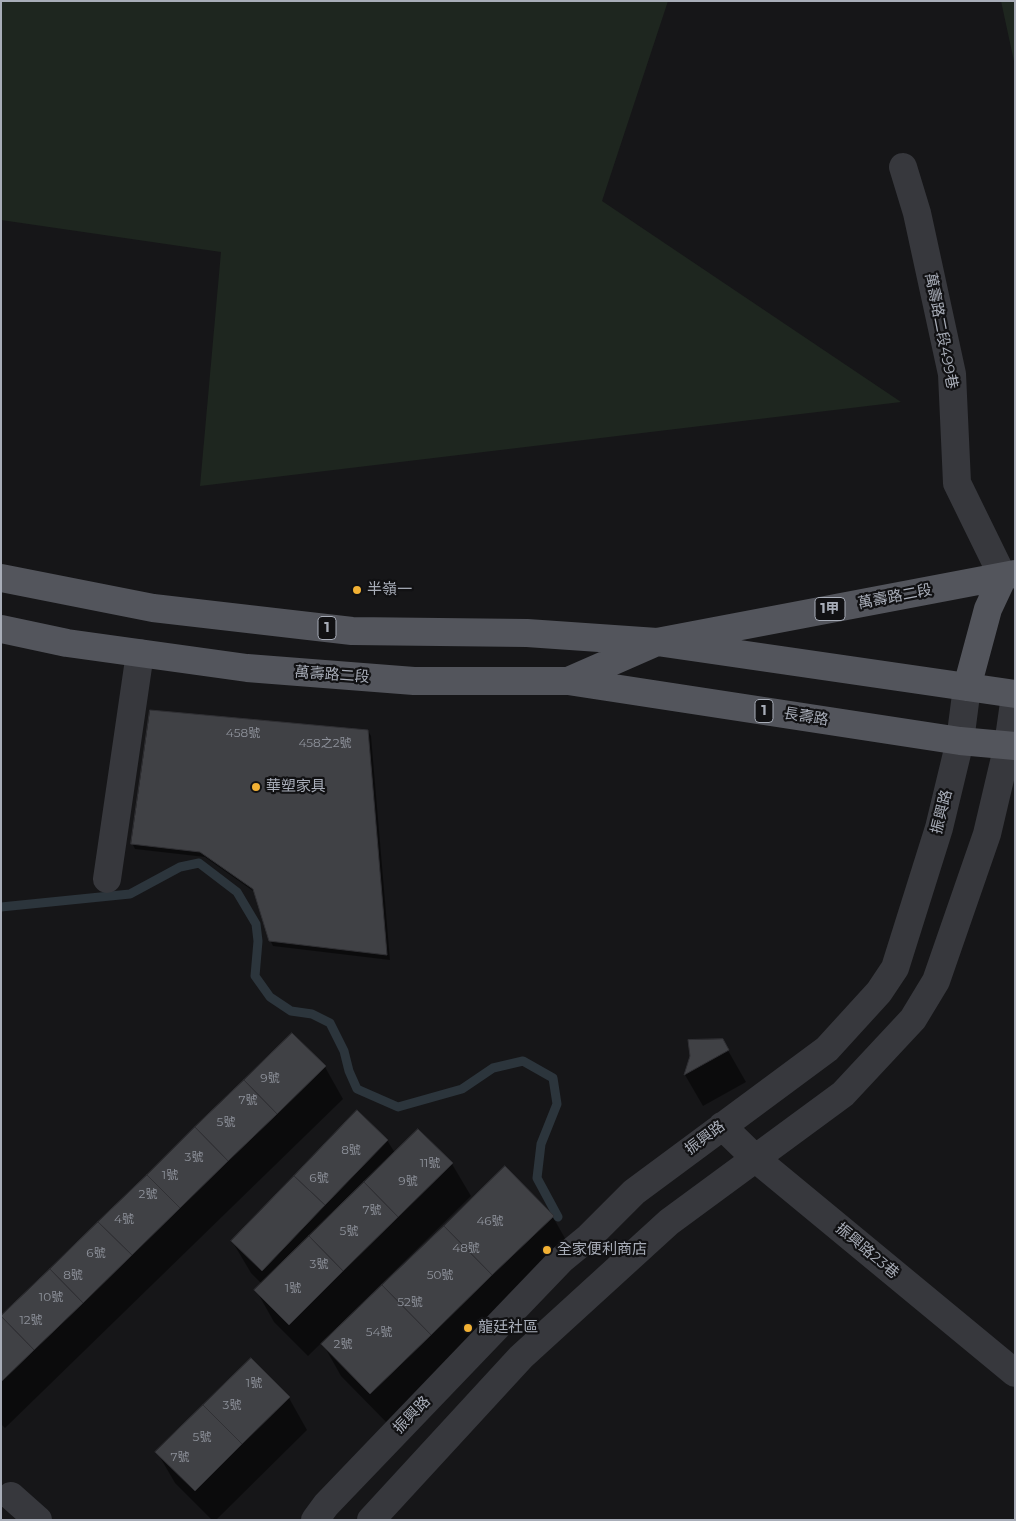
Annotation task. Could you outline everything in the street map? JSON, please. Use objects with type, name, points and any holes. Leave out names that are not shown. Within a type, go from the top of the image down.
[{"type":"main road","name":"萬壽路二段","points":[[1,578],[152,608],[352,630],[527,633],[657,642],[1011,581]]},
{"type":"main road","points":[[968,687],[988,609],[1011,581]]},
{"type":"main road","name":"萬壽路二段","points":[[1,629],[67,643],[247,668],[414,681],[568,681],[657,642]]},
{"type":"main road","name":"1","points":[[657,642],[1015,695]]},
{"type":"main road","name":"長壽路","points":[[568,681],[960,741],[1011,745]]},
{"type":"street","name":"萬壽路二段499巷","points":[[904,167],[917,213],[952,374],[957,483],[1011,581]]},
{"type":"street","points":[[107,879],[140,653]]},
{"type":"street","name":"振興路","points":[[315,1520],[326,1505],[561,1260],[589,1237],[634,1192],[827,1049],[879,992],[895,968],[939,828],[960,741],[968,687]]},
{"type":"street","points":[[371,1520],[521,1357],[669,1222],[843,1094],[913,1018],[936,982],[987,834],[1011,745],[1015,695]]},
{"type":"street","name":"振興路23巷","points":[[722,1126],[756,1159],[1015,1373]]},
{"type":"street","points":[[11,1496],[38,1520]]},
{"type":"shaded area","points":[[1,1],[668,1],[602,201],[901,402],[200,486],[221,252],[1,220]]},
{"type":"shaded area","points":[[1001,1],[1015,1],[1015,66]]},
{"type":"building","name":"華塑家具","points":[[150,710],[368,730],[387,955],[269,941],[253,889],[200,852],[131,844]]},
{"type":"building","points":[[292,1033],[326,1066],[277,1114],[244,1080]]},
{"type":"building","points":[[723,1039],[729,1050],[684,1075],[690,1056],[688,1040]]},
{"type":"building","points":[[244,1080],[277,1114],[228,1161],[195,1127]]},
{"type":"building","points":[[357,1110],[388,1140],[325,1205],[294,1176]]},
{"type":"building","points":[[195,1127],[228,1161],[180,1208],[147,1175]]},
{"type":"building","points":[[418,1129],[453,1163],[398,1217],[364,1182]]},
{"type":"building","points":[[505,1166],[554,1216],[492,1275],[444,1226]]},
{"type":"building","points":[[147,1175],[180,1208],[132,1255],[98,1222]]},
{"type":"building","points":[[294,1176],[325,1205],[262,1271],[231,1241]]},
{"type":"building","points":[[364,1182],[398,1217],[343,1271],[309,1236]]},
{"type":"building","points":[[98,1222],[132,1255],[83,1303],[50,1269]]},
{"type":"building","points":[[444,1226],[492,1275],[431,1335],[382,1285]]},
{"type":"building","points":[[309,1236],[343,1271],[289,1325],[254,1290]]},
{"type":"building","points":[[50,1269],[83,1303],[34,1350],[1,1316]]},
{"type":"building","points":[[382,1285],[431,1335],[370,1394],[321,1344]]},
{"type":"building","points":[[1,1316],[34,1350],[1,1382]]},
{"type":"building","points":[[251,1358],[290,1397],[242,1444],[203,1405]]},
{"type":"building","points":[[203,1405],[242,1444],[195,1491],[155,1452]]},
{"type":"waterway","points":[[1,907],[130,894],[180,867],[199,863],[237,892],[256,924],[258,941],[255,976],[270,997],[291,1011],[312,1014],[330,1023],[344,1051],[349,1071],[357,1089],[398,1107],[462,1089],[493,1068],[523,1061],[553,1078],[557,1104],[541,1144],[537,1178],[558,1217]]},
{"type":"place","name":"半嶺一","points":[[357,590]]},
{"type":"place","name":"華塑家具","points":[[256,787]]},
{"type":"place","name":"全家便利商店","points":[[547,1250]]},
{"type":"place","name":"龍廷社區","points":[[468,1328]]}]
